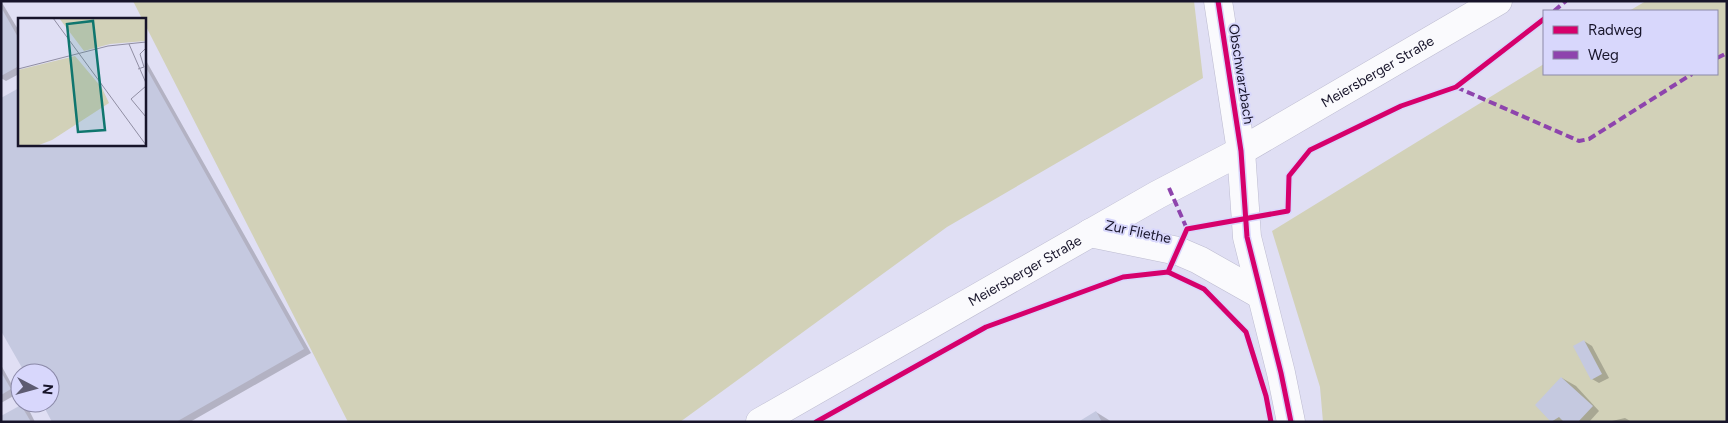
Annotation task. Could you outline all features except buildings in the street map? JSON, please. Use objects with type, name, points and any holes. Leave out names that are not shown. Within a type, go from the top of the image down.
[{"type":"main road","name":"Obschwarzbach","points":[[1218,1],[1242,151]]},
{"type":"main road","name":"Meiersberger Straße","points":[[760,422],[1169,188],[1242,151],[1498,1]]},
{"type":"main road","points":[[1242,151],[1244,220],[1291,422]]},
{"type":"main road","name":"Zur Fliethe","points":[[1090,233],[1178,251],[1199,260],[1261,295]]},
{"type":"green space","points":[[133,1],[1194,1],[1203,78],[947,227],[680,422],[348,422],[145,24],[145,18],[142,18]]},
{"type":"green space","points":[[1646,1],[1727,1],[1727,422],[1323,422],[1320,387],[1272,231],[1543,65],[1543,75],[1718,75],[1718,10],[1631,10]]},
{"type":"marked path","points":[[1555,10],[1566,1]]},
{"type":"marked path","points":[[1718,58],[1727,53]]},
{"type":"marked path","points":[[1456,87],[1579,141],[1589,139],[1690,75]]},
{"type":"marked path","points":[[1169,188],[1187,229],[1185,233]]},
{"type":"cycle path","points":[[1218,1],[1241,151],[1247,237],[1281,373],[1291,422]]},
{"type":"cycle path","points":[[816,422],[986,327],[1123,277],[1168,272],[1187,229],[1288,211],[1289,176],[1310,150],[1401,106],[1456,87],[1543,20]]},
{"type":"cycle path","points":[[1168,272],[1204,289],[1246,332],[1266,396],[1271,422]]}]
